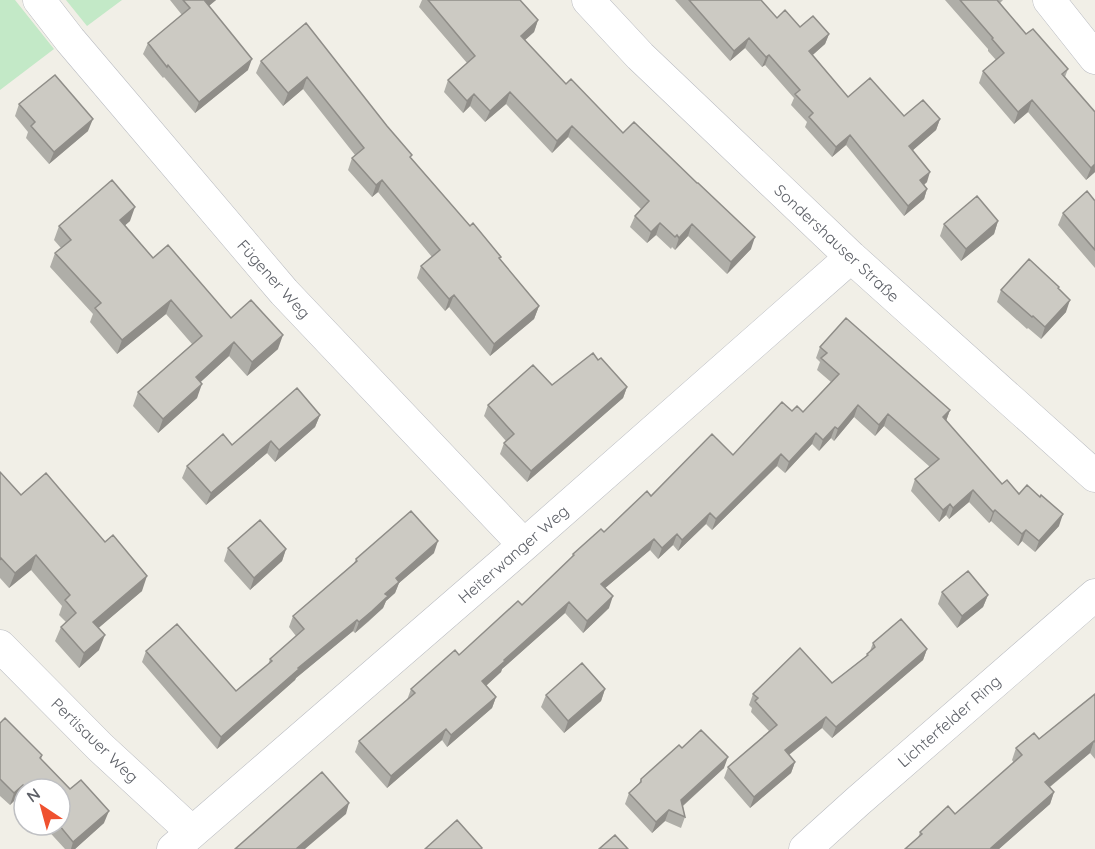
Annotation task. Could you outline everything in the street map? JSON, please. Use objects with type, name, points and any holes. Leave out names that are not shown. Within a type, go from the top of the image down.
[{"type":"street","name":"Fügener Weg","points":[[39,0],[70,40],[284,292],[524,545]]},
{"type":"street","name":"Sondershauser Straße","points":[[588,0],[640,56],[851,257],[1095,477]]},
{"type":"street","points":[[1049,0],[1095,58]]},
{"type":"street","name":"Heiterwanger Weg","points":[[182,840],[524,545],[851,257]]},
{"type":"street","name":"Lichterfelder Ring","points":[[805,849],[865,794],[1095,595]]},
{"type":"street","name":"Pertisauer Weg","points":[[0,646],[100,747],[182,840]]},
{"type":"green space","points":[[0,0],[15,0],[54,49],[0,90]]},
{"type":"green space","points":[[66,0],[122,0],[87,26]]},
{"type":"building","points":[[183,0],[206,0],[252,59],[199,102],[148,43],[190,8]]},
{"type":"building","points":[[428,0],[520,0],[538,20],[521,36],[566,84],[571,79],[623,133],[634,122],[755,237],[731,262],[692,224],[679,238],[660,223],[651,232],[635,216],[649,201],[572,126],[557,141],[510,92],[490,111],[474,94],[467,101],[448,80],[475,56]]},
{"type":"building","points":[[689,0],[761,0],[777,18],[785,10],[800,27],[813,16],[829,34],[809,51],[848,97],[870,78],[904,116],[923,100],[940,119],[909,146],[930,172],[920,180],[927,189],[908,206],[850,135],[836,147],[809,117],[813,113],[795,94],[800,90],[769,55],[766,57],[749,38],[734,51]]},
{"type":"building","points":[[960,0],[997,0],[1026,34],[1033,29],[1068,69],[1062,74],[1095,112],[1095,164],[1091,168],[1032,100],[1018,112],[983,71],[1004,53]]},
{"type":"building","points":[[306,23],[412,155],[410,157],[470,226],[473,223],[539,306],[494,344],[454,295],[449,299],[421,266],[440,250],[382,180],[376,185],[352,158],[364,148],[307,77],[288,93],[261,61]]},
{"type":"building","points":[[55,75],[93,119],[54,152],[31,126],[35,122],[19,104]]},
{"type":"building","points":[[112,180],[135,207],[120,220],[153,258],[168,245],[231,318],[251,300],[283,335],[252,362],[234,342],[196,377],[202,384],[163,419],[138,392],[202,336],[171,300],[122,340],[95,308],[101,303],[55,253],[71,240],[59,226]]},
{"type":"building","points":[[1087,191],[1095,201],[1095,250],[1063,213]]},
{"type":"building","points":[[977,196],[998,221],[966,249],[944,224]]},
{"type":"building","points":[[1029,259],[1070,300],[1045,327],[1001,290]]},
{"type":"building","points":[[846,318],[950,410],[943,417],[1002,484],[1007,480],[1019,494],[1027,485],[1063,514],[1039,541],[1026,530],[1022,534],[995,510],[993,512],[973,490],[953,508],[950,504],[943,510],[915,479],[939,459],[888,414],[879,425],[858,405],[838,429],[835,427],[823,440],[816,433],[789,462],[781,454],[716,519],[710,513],[682,540],[677,534],[662,548],[654,539],[601,584],[613,596],[587,621],[569,602],[482,681],[496,697],[451,735],[446,729],[391,776],[359,741],[415,693],[411,689],[455,650],[459,655],[518,601],[522,605],[573,554],[601,529],[604,532],[647,491],[651,496],[712,434],[733,455],[782,402],[792,411],[797,406],[803,412],[839,374],[821,358],[827,353],[820,347]]},
{"type":"building","points":[[593,353],[598,360],[601,358],[627,387],[531,471],[504,443],[514,434],[488,405],[533,365],[552,385]]},
{"type":"building","points":[[297,388],[320,415],[279,450],[271,441],[211,493],[187,466],[223,434],[232,445]]},
{"type":"building","points":[[0,472],[21,495],[46,473],[105,542],[113,535],[147,576],[93,622],[105,635],[84,653],[61,627],[76,613],[65,600],[70,595],[36,555],[15,573],[1,558],[0,560]]},
{"type":"building","points":[[411,511],[438,541],[396,578],[399,582],[385,594],[388,596],[372,611],[359,622],[357,620],[298,668],[221,737],[146,651],[177,624],[236,691],[272,661],[270,659],[304,629],[293,616]]},
{"type":"building","points":[[260,520],[286,549],[254,578],[228,548]]},
{"type":"building","points":[[968,571],[988,595],[962,616],[942,592]]},
{"type":"building","points":[[901,619],[927,649],[836,727],[826,717],[785,750],[795,762],[754,797],[728,767],[777,725],[755,701],[758,698],[753,694],[800,648],[832,683],[868,655],[875,647],[873,643]]},
{"type":"building","points":[[582,663],[605,689],[568,721],[546,695]]},
{"type":"building","points":[[1095,694],[1095,742],[1045,782],[1054,792],[992,849],[905,849],[948,806],[955,814],[1022,755],[1016,748],[1034,733],[1039,739]]},
{"type":"building","points":[[5,718],[42,755],[40,758],[58,777],[12,777],[12,791],[0,779],[0,723]]},
{"type":"building","points":[[701,730],[728,757],[681,800],[685,817],[669,810],[656,822],[629,793],[679,745],[682,748]]},
{"type":"building","points":[[322,772],[349,803],[296,849],[235,849]]},
{"type":"building","points":[[81,780],[109,811],[73,842],[69,837],[72,837],[72,787]]},
{"type":"building","points":[[457,820],[481,849],[425,849]]},
{"type":"building","points":[[615,835],[628,849],[599,849]]}]
